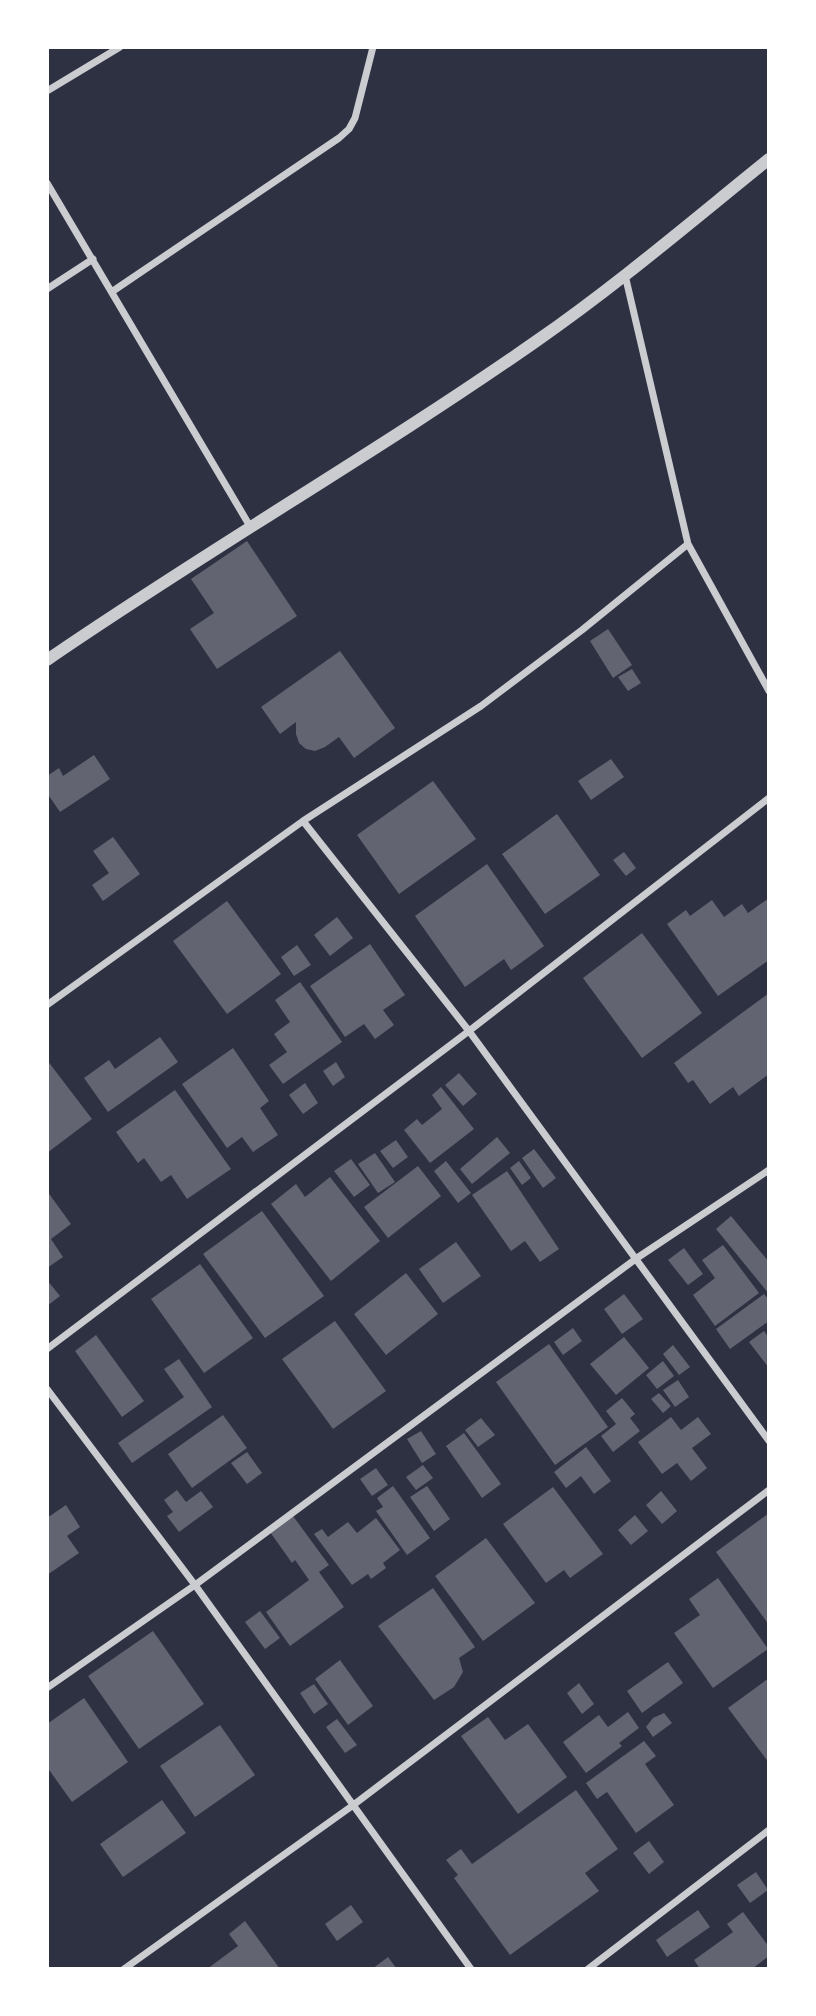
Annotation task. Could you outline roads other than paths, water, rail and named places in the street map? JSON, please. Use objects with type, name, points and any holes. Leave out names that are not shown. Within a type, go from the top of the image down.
[{"type":"street","points":[[47,91],[120,47]]},
{"type":"street","points":[[113,291],[349,129],[355,118],[373,47]]},
{"type":"street","points":[[47,660],[186,567],[434,411],[537,341],[769,159]]},
{"type":"street","points":[[47,183],[251,528]]},
{"type":"street","points":[[47,289],[93,259]]},
{"type":"street","points":[[624,274],[688,544],[769,691]]},
{"type":"street","points":[[47,1005],[303,821],[481,706],[582,630],[688,544]]},
{"type":"street","points":[[47,1349],[469,1031],[769,798]]},
{"type":"street","points":[[303,821],[469,1031],[769,1441]]},
{"type":"street","points":[[47,1688],[195,1586],[637,1258],[769,1170]]},
{"type":"street","points":[[47,1389],[195,1586],[471,1969]]},
{"type":"street","points":[[124,1969],[352,1806],[769,1490]]},
{"type":"street","points":[[588,1969],[769,1830]]}]
